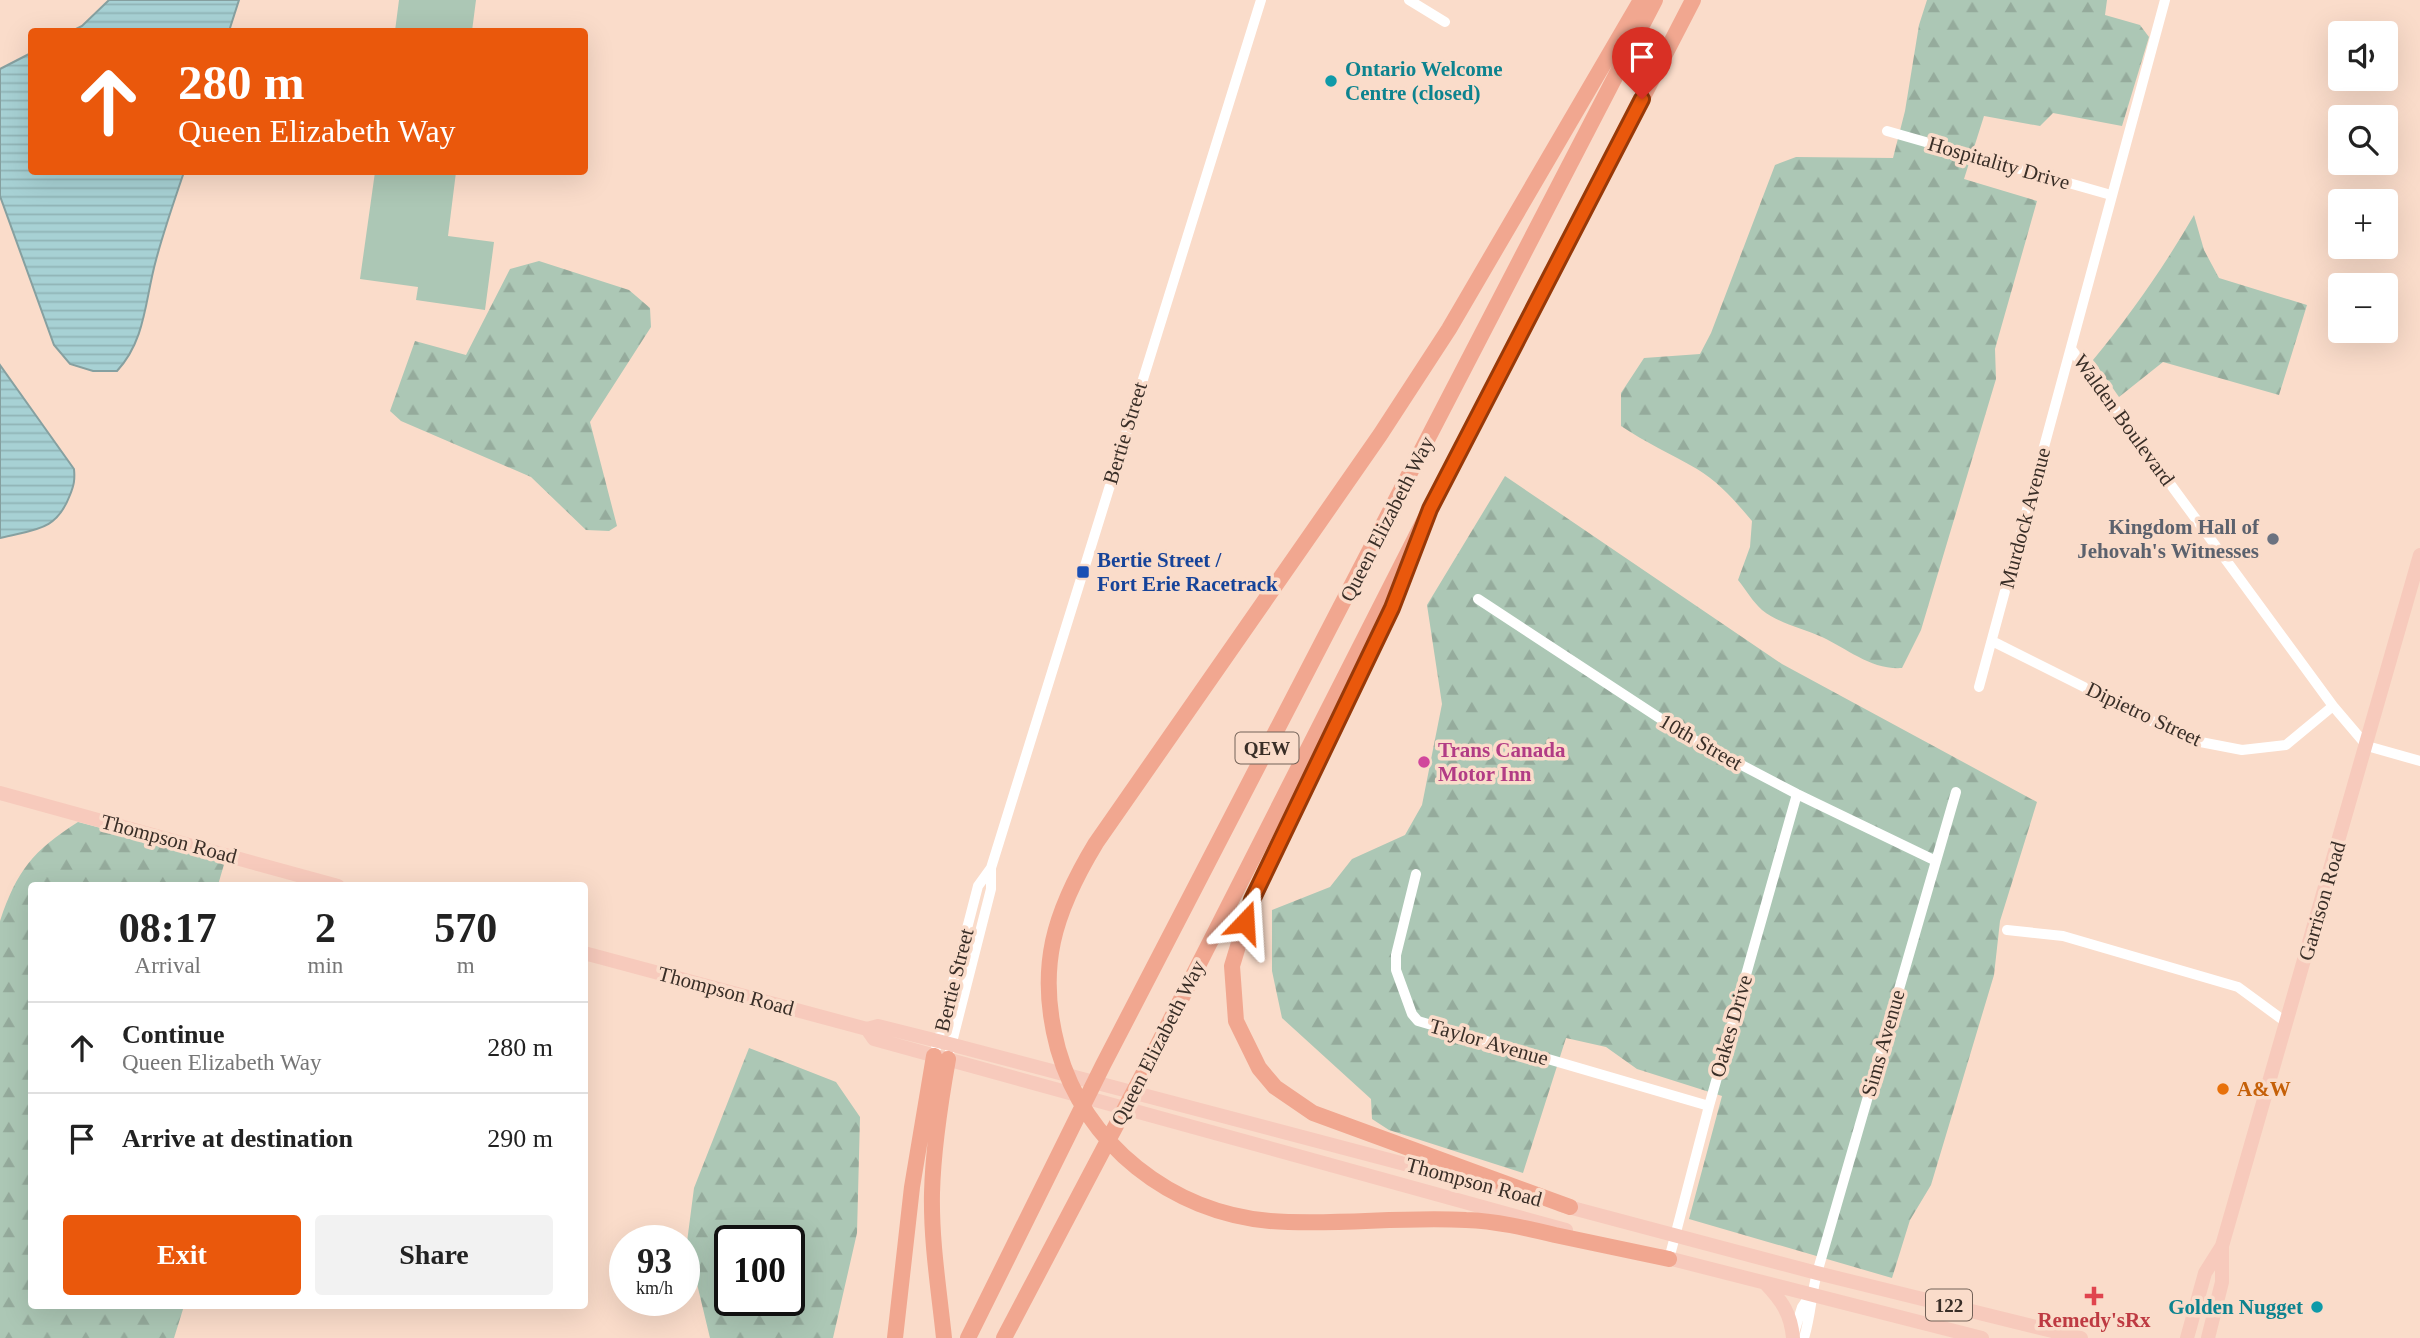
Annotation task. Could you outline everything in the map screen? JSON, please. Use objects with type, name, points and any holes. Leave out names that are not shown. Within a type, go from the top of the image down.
[{"type":"highway","points":[[1641,0],[1442,340],[1380,435],[1075,877],[1060,911],[1048,976],[1054,1032],[1062,1063],[1081,1106],[1108,1142],[1130,1163],[1165,1188],[1190,1200],[1215,1210],[1254,1219],[1291,1222],[1420,1218],[1504,1224],[1669,1259]]},
{"type":"highway","name":"Queen Elizabeth Way","points":[[968,1338],[1103,1065],[1655,0]]},
{"type":"highway","name":"Queen Elizabeth Way","points":[[1008,1331],[1141,1078],[1430,509],[1693,0]]},
{"type":"highway","points":[[1430,509],[1392,608],[1252,900],[1232,966],[1236,1021],[1259,1068],[1275,1087],[1313,1113],[1570,1207]]},
{"type":"highway","points":[[895,1338],[912,1187],[943,1050]]},
{"type":"highway","points":[[943,1050],[932,1194],[933,1245],[944,1338]]},
{"type":"main road","name":"Garrison Road","points":[[2187,1338],[2205,1273],[2222,1246],[2420,555]]},
{"type":"main road","name":"Thompson Road","points":[[0,793],[323,882]]},
{"type":"main road","name":"Thompson Road","points":[[588,954],[867,1029],[874,1039],[943,1050],[2081,1338]]},
{"type":"main road","name":"Thompson Road","points":[[943,1050],[1669,1259],[1982,1338]]},
{"type":"main road","name":"Garrison Road","points":[[2208,1338],[2222,1282],[2222,1246]]},
{"type":"main road","points":[[1765,1283],[1786,1309],[1793,1338]]},
{"type":"main road","points":[[1957,1333],[1975,1338]]},
{"type":"street","name":"Bertie Street","points":[[943,1050],[991,889],[991,868],[1261,0]]},
{"type":"street","points":[[1409,0],[1445,22]]},
{"type":"street","name":"Walden Boulevard","points":[[2165,0],[2072,349],[2333,706],[2367,746]]},
{"type":"street","name":"Hospitality Drive","points":[[1887,131],[2111,195]]},
{"type":"street","name":"Murdock Avenue","points":[[1979,687],[2072,349]]},
{"type":"street","name":"10th Street","points":[[1478,599],[1690,738],[1797,794],[1936,861]]},
{"type":"street","name":"Dipietro Street","points":[[1992,640],[2190,740],[2242,750],[2286,745],[2333,706]]},
{"type":"street","points":[[2367,746],[2420,761]]},
{"type":"street","name":"Sims Avenue","points":[[1804,1338],[1812,1310],[1811,1294],[1817,1272],[1956,792]]},
{"type":"street","name":"Oakes Drive","points":[[1669,1259],[1797,794]]},
{"type":"street","name":"Taylor Avenue","points":[[1416,874],[1396,955],[1396,970],[1412,1014],[1418,1021],[1709,1106]]},
{"type":"street","points":[[2007,930],[2063,936],[2238,986],[2287,1023]]},
{"type":"street","name":"Sims Avenue","points":[[1793,1338],[1802,1307],[1811,1294]]},
{"type":"green space","points":[[399,0],[476,0],[472,28],[395,28]]},
{"type":"green space","points":[[1927,0],[2107,0],[2105,15],[2140,25],[2149,37],[2122,126],[2053,113],[2040,126],[1984,116],[1964,179],[2037,201],[1995,349],[1996,379],[1921,630],[1902,668],[1891,668],[1860,658],[1822,637],[1776,619],[1759,607],[1738,580],[1750,547],[1752,521],[1727,493],[1705,474],[1621,426],[1621,393],[1644,358],[1700,354],[1711,333],[1775,165],[1796,157],[1893,158],[1905,111],[1919,25]]},
{"type":"green space","points":[[375,175],[456,175],[448,236],[494,242],[485,310],[416,300],[418,287],[360,279]]},
{"type":"green space","points":[[2194,215],[2204,250],[2219,278],[2307,305],[2279,395],[2163,362],[2119,397],[2093,360],[2146,290]]},
{"type":"green space","points":[[539,261],[629,290],[650,308],[651,327],[590,422],[617,526],[609,531],[586,530],[531,477],[401,421],[390,411],[415,341],[466,355],[510,269]]},
{"type":"green space","points":[[1505,476],[1782,664],[2037,802],[2000,921],[1994,975],[1931,1185],[1910,1220],[1892,1278],[1689,1219],[1722,1096],[1637,1069],[1606,1047],[1566,1038],[1523,1173],[1389,1130],[1372,1119],[1371,1099],[1282,1018],[1272,971],[1272,910],[1330,887],[1352,859],[1405,835],[1422,805],[1442,704],[1427,605]]},
{"type":"green space","points":[[78,822],[225,861],[219,882],[28,882],[28,1309],[183,1309],[174,1338],[0,1338],[0,921],[20,875],[28,863],[49,843]]},
{"type":"green space","points":[[749,1048],[836,1082],[860,1117],[857,1233],[833,1338],[710,1338],[700,1296],[700,1225],[689,1225],[694,1188]]},
{"type":"water","points":[[109,0],[239,0],[230,28],[78,28]]},
{"type":"water","points":[[28,55],[28,175],[183,175],[159,249],[139,333],[127,359],[117,371],[93,371],[70,364],[54,345],[0,196],[0,69]]},
{"type":"water","points":[[0,365],[74,469],[74,476],[64,507],[51,522],[33,530],[0,538]]},
{"type":"place","name":"Ontario Welcome Centre (closed)","points":[[1331,81]]},
{"type":"place","name":"Kingdom Hall of Jehovah's Witnesses","points":[[2273,539]]},
{"type":"place","name":"Bertie Street / Fort Erie Racetrack","points":[[1083,572]]},
{"type":"place","name":"Trans Canada Motor Inn","points":[[1424,762]]},
{"type":"place","name":"A&W","points":[[2223,1089]]},
{"type":"place","name":"Remedy'sRx","points":[[2094,1296]]},
{"type":"place","name":"Golden Nugget","points":[[2317,1307]]},
{"type":"route","points":[[1245,922],[1252,900],[1392,608],[1430,509],[1642,99]]}]
